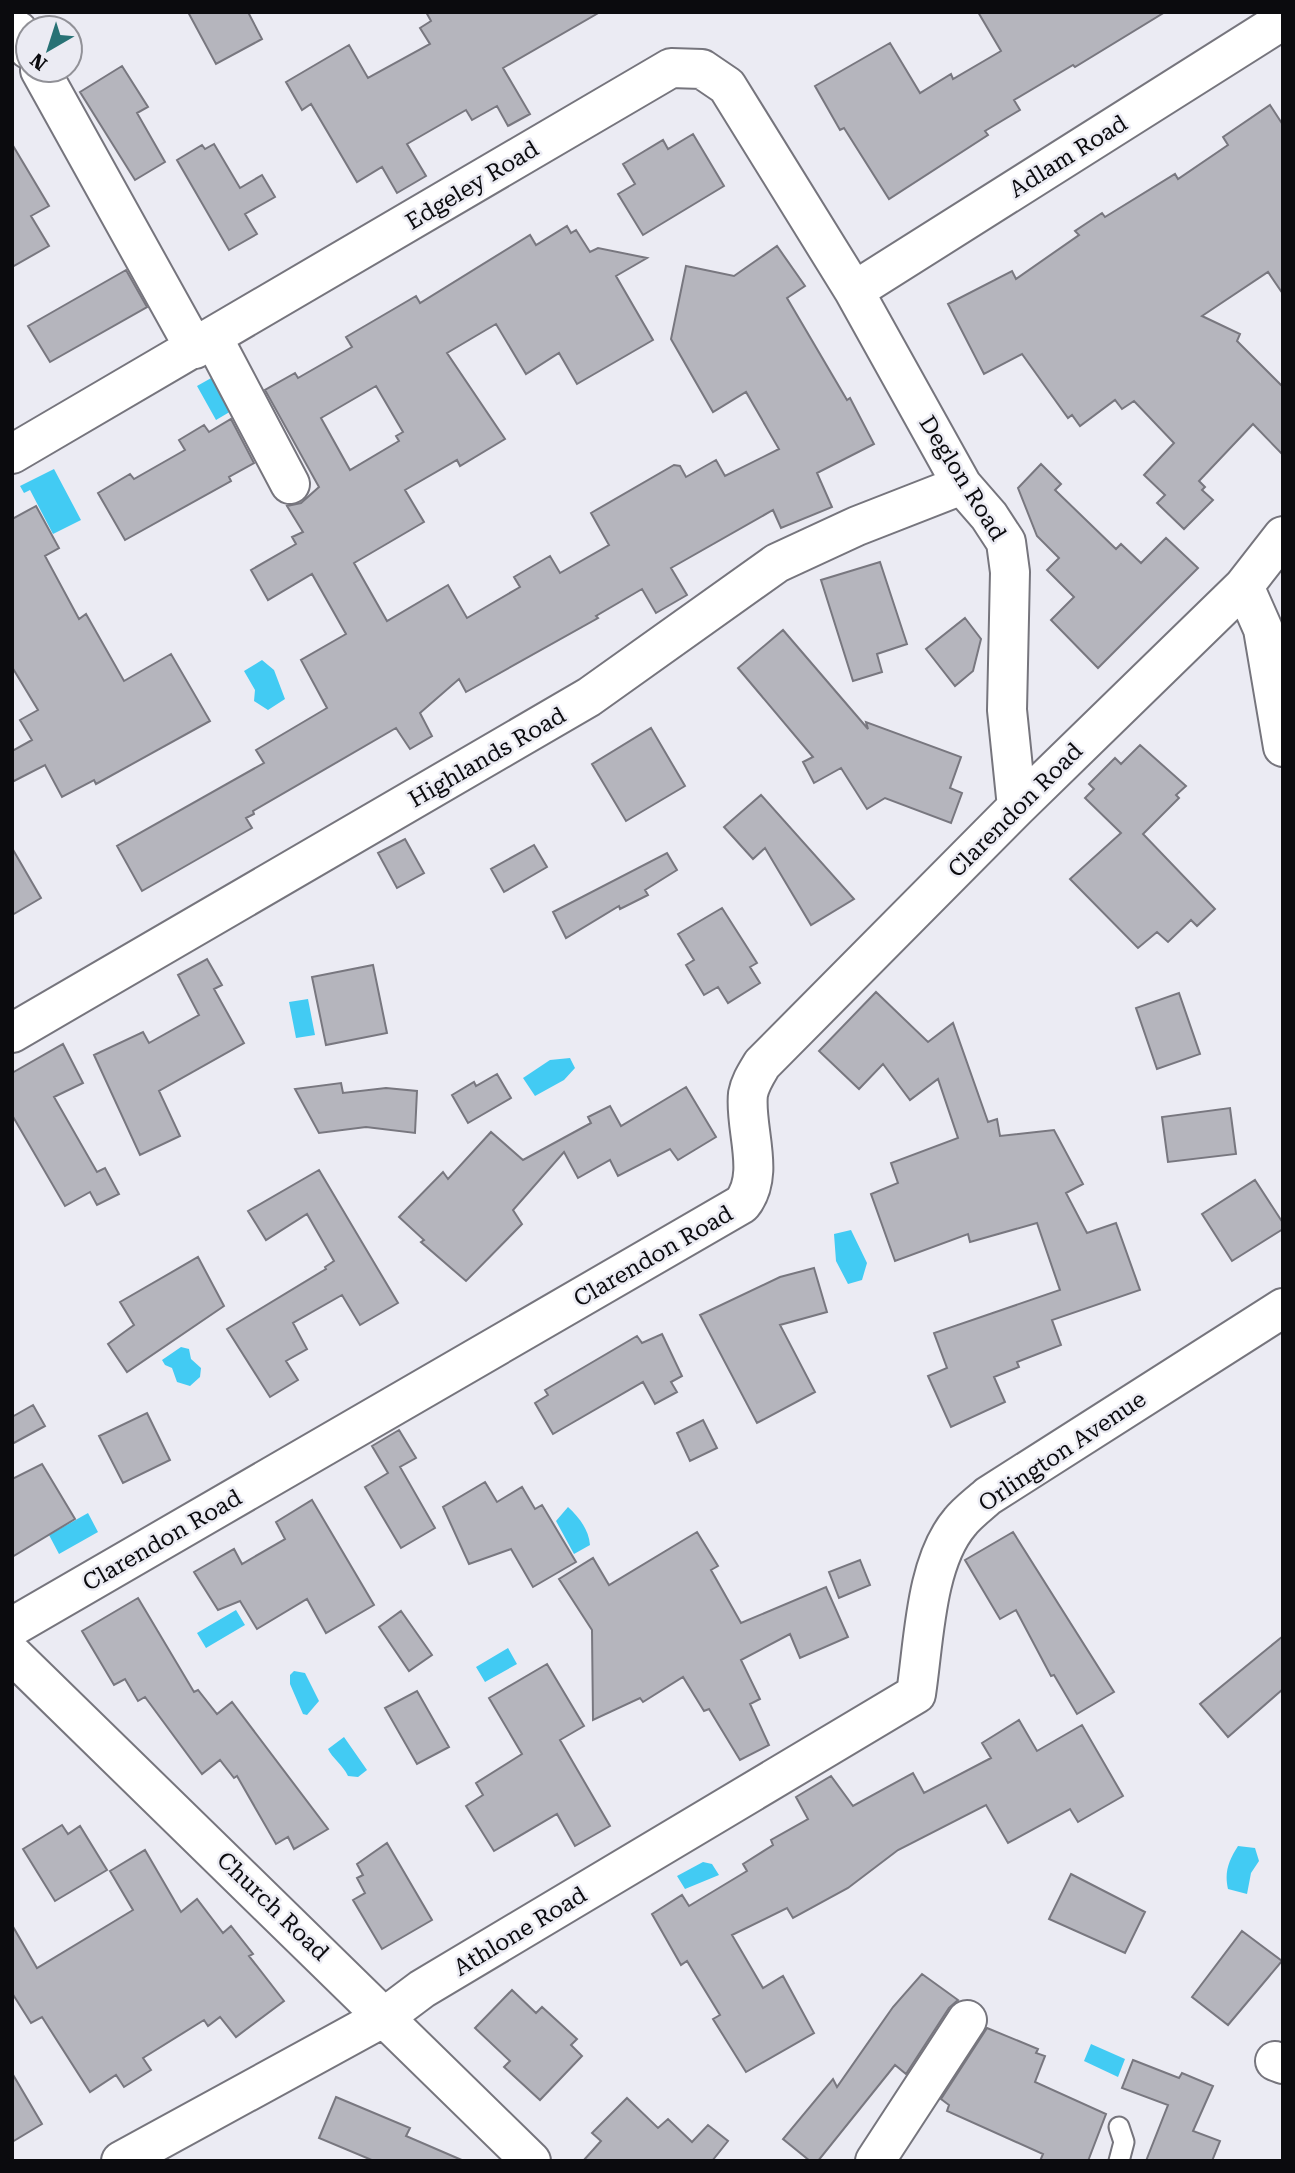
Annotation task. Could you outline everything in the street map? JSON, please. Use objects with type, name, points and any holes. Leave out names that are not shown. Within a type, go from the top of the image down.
[{"type":"street","name":"Adlam Road","points":[[854,291],[1283,20]]},
{"type":"street","name":"Edgeley Road","points":[[12,454],[204,344],[671,68],[702,69],[727,86],[854,291]]},
{"type":"street","points":[[48,84],[290,484]]},
{"type":"street","name":"Deglon Road","points":[[854,291],[962,485],[989,516],[1006,542],[1010,572],[1007,710],[1017,807]]},
{"type":"street","name":"Highlands Road","points":[[12,1033],[589,697],[777,564],[857,526],[962,485]]},
{"type":"street","name":"Clarendon Road","points":[[12,1627],[743,1204],[750,1193],[752,1177],[748,1096],[762,1064],[1017,807],[1244,586],[1283,536]]},
{"type":"street","points":[[1244,586],[1263,629],[1283,747]]},
{"type":"street","name":"Orlington Avenue","points":[[916,1694],[933,1580],[942,1551],[959,1522],[988,1496],[1283,1308]]},
{"type":"street","name":"Church Road","points":[[12,1654],[386,2015],[531,2161]]},
{"type":"street","name":"Athlone Road","points":[[121,2161],[386,2015],[422,1989],[916,1694]]},
{"type":"street","points":[[875,2161],[967,2020]]},
{"type":"lane","points":[[1119,2127],[1124,2142],[1119,2161]]},
{"type":"water","points":[[213,377],[233,410],[216,420],[197,386]]},
{"type":"water","points":[[54,469],[81,520],[53,534],[30,490],[24,493],[20,486]]},
{"type":"water","points":[[262,660],[274,670],[285,699],[268,710],[254,701],[255,690],[244,671]]},
{"type":"water","points":[[308,999],[315,1035],[296,1038],[289,1002]]},
{"type":"water","points":[[570,1058],[575,1068],[564,1080],[535,1096],[523,1078],[550,1060]]},
{"type":"water","points":[[851,1230],[867,1263],[862,1280],[848,1284],[836,1261],[834,1234]]},
{"type":"water","points":[[181,1347],[189,1349],[191,1359],[201,1368],[200,1377],[190,1386],[177,1382],[172,1368],[162,1360]]},
{"type":"water","points":[[568,1507],[583,1524],[590,1545],[574,1554],[556,1521]]},
{"type":"water","points":[[88,1513],[98,1532],[59,1554],[49,1535]]},
{"type":"water","points":[[236,1610],[245,1625],[206,1648],[197,1633]]},
{"type":"water","points":[[508,1648],[517,1664],[485,1682],[476,1667]]},
{"type":"water","points":[[294,1671],[305,1673],[319,1701],[307,1715],[303,1714],[290,1684],[290,1675]]},
{"type":"water","points":[[344,1737],[367,1770],[358,1777],[348,1776],[328,1749]]},
{"type":"water","points":[[1238,1846],[1255,1848],[1259,1861],[1251,1873],[1247,1894],[1228,1889],[1228,1866]]},
{"type":"water","points":[[703,1862],[712,1864],[719,1875],[685,1889],[677,1876]]},
{"type":"water","points":[[1091,2044],[1125,2059],[1118,2077],[1084,2061]]},
{"type":"building","points":[[188,12],[248,12],[262,39],[216,64]]},
{"type":"building","points":[[426,12],[600,12],[503,68],[530,114],[508,126],[497,106],[472,120],[466,110],[407,144],[426,176],[397,193],[382,167],[357,182],[311,104],[302,110],[286,82],[349,45],[368,78],[430,44],[420,28],[431,21]]},
{"type":"building","points":[[978,12],[1165,12],[1075,67],[1073,65],[1014,100],[1020,110],[985,131],[988,135],[889,199],[844,128],[840,130],[815,86],[890,43],[920,93],[951,74],[953,79],[1001,51]]},
{"type":"building","points":[[122,66],[148,107],[137,113],[165,162],[135,180],[80,92]]},
{"type":"building","points":[[1270,105],[1283,125],[1283,294],[1268,272],[1202,316],[1240,334],[1237,341],[1283,387],[1283,455],[1253,424],[1199,481],[1205,487],[1202,490],[1213,500],[1184,529],[1157,503],[1165,495],[1144,475],[1174,443],[1134,401],[1122,409],[1115,400],[1080,426],[1072,415],[1068,418],[1022,354],[984,374],[948,304],[1012,271],[1016,279],[1079,235],[1075,231],[1102,213],[1105,217],[1175,174],[1178,179],[1228,145],[1223,137]]},
{"type":"building","points":[[693,134],[724,186],[643,235],[618,194],[635,184],[623,164],[663,140],[668,149]]},
{"type":"building","points":[[12,144],[49,206],[31,216],[49,246],[12,267]]},
{"type":"building","points":[[214,144],[240,188],[262,175],[275,197],[245,214],[257,234],[229,250],[177,160],[202,145],[205,149]]},
{"type":"building","points":[[567,226],[571,233],[576,230],[590,252],[598,248],[647,258],[616,276],[653,340],[577,384],[559,353],[526,374],[496,324],[447,353],[505,439],[460,466],[457,460],[405,490],[424,522],[354,563],[387,621],[448,585],[467,618],[520,587],[514,577],[550,556],[560,573],[609,545],[591,513],[674,465],[680,466],[686,477],[716,460],[725,476],[779,449],[746,392],[713,412],[671,339],[686,266],[734,276],[777,246],[805,286],[787,298],[847,400],[850,398],[874,444],[817,473],[832,507],[781,528],[773,510],[671,568],[687,595],[656,613],[642,589],[596,616],[598,618],[466,692],[459,679],[420,713],[432,736],[410,749],[396,728],[253,811],[254,814],[246,818],[252,828],[142,891],[117,846],[264,763],[256,750],[327,708],[301,660],[346,634],[312,574],[268,600],[251,570],[296,544],[292,537],[303,532],[287,506],[301,503],[319,487],[265,390],[295,373],[298,378],[352,347],[346,337],[416,296],[420,303],[530,235],[536,245]],"holes":[[[376,386],[403,432],[396,436],[399,441],[350,470],[321,418]]]},
{"type":"building","points":[[126,270],[147,307],[50,362],[28,326]]},
{"type":"building","points":[[231,419],[254,463],[229,477],[231,481],[125,540],[98,493],[130,474],[134,479],[185,450],[179,440],[204,425],[209,432]]},
{"type":"building","points":[[1041,464],[1061,484],[1055,490],[1116,549],[1121,544],[1141,563],[1166,538],[1198,568],[1098,668],[1051,620],[1074,597],[1047,570],[1059,558],[1037,536],[1018,488]]},
{"type":"building","points":[[36,506],[59,548],[45,556],[79,619],[86,614],[124,681],[171,654],[210,721],[96,784],[94,780],[62,797],[45,765],[12,782],[12,751],[32,740],[20,720],[38,710],[12,667],[12,519]]},
{"type":"building","points":[[880,562],[907,644],[877,654],[882,672],[853,681],[821,580]]},
{"type":"building","points":[[965,618],[981,639],[973,671],[955,686],[926,649]]},
{"type":"building","points":[[783,630],[868,729],[866,722],[961,757],[950,788],[962,793],[951,823],[885,798],[867,809],[841,768],[814,783],[803,762],[813,757],[738,668]]},
{"type":"building","points":[[651,728],[685,786],[626,821],[592,764]]},
{"type":"building","points":[[1140,745],[1186,786],[1176,795],[1179,798],[1143,834],[1215,909],[1197,926],[1191,920],[1168,942],[1157,932],[1138,948],[1070,879],[1121,833],[1085,798],[1094,789],[1089,784],[1115,758],[1121,764]]},
{"type":"building","points":[[761,795],[854,899],[811,925],[765,848],[753,859],[724,827]]},
{"type":"building","points":[[405,839],[424,873],[397,888],[378,853]]},
{"type":"building","points":[[534,845],[547,867],[504,892],[491,869]]},
{"type":"building","points":[[12,848],[41,898],[12,915]]},
{"type":"building","points":[[667,853],[677,870],[645,890],[648,895],[620,909],[619,906],[566,938],[553,912]]},
{"type":"building","points":[[722,908],[757,963],[750,967],[760,983],[728,1003],[718,987],[704,995],[686,965],[694,960],[678,934]]},
{"type":"building","points":[[207,959],[222,985],[214,989],[244,1043],[159,1091],[180,1136],[140,1155],[94,1055],[143,1032],[149,1043],[199,1015],[178,975]]},
{"type":"building","points":[[373,965],[387,1033],[326,1045],[312,977]]},
{"type":"building","points":[[876,992],[928,1042],[953,1023],[988,1122],[997,1119],[1000,1136],[1054,1130],[1083,1184],[1066,1193],[1087,1233],[1116,1223],[1140,1290],[1052,1320],[1061,1345],[1017,1362],[1019,1367],[994,1377],[1005,1402],[951,1427],[928,1376],[947,1368],[934,1333],[1060,1290],[1037,1223],[970,1242],[968,1234],[895,1261],[871,1194],[898,1183],[891,1163],[958,1138],[938,1079],[910,1100],[883,1064],[859,1089],[819,1051]]},
{"type":"building","points":[[1179,993],[1200,1054],[1157,1069],[1136,1008]]},
{"type":"building","points":[[63,1044],[83,1083],[54,1097],[97,1172],[105,1168],[119,1194],[97,1205],[90,1192],[65,1206],[12,1115],[12,1073]]},
{"type":"building","points":[[497,1074],[511,1098],[468,1123],[452,1095],[474,1082],[476,1086]]},
{"type":"building","points":[[341,1083],[343,1093],[386,1088],[417,1091],[415,1133],[366,1127],[319,1133],[295,1089]]},
{"type":"building","points":[[686,1087],[716,1137],[678,1160],[670,1149],[618,1176],[610,1160],[578,1178],[564,1152],[513,1210],[522,1224],[466,1281],[421,1242],[424,1240],[399,1217],[443,1172],[448,1179],[491,1132],[523,1160],[591,1123],[588,1117],[610,1106],[621,1126]]},
{"type":"building","points":[[1230,1108],[1236,1154],[1168,1162],[1162,1117]]},
{"type":"building","points":[[319,1170],[398,1303],[360,1325],[342,1295],[293,1323],[307,1349],[286,1361],[298,1380],[270,1397],[227,1329],[326,1269],[325,1267],[334,1261],[307,1214],[266,1240],[248,1211]]},
{"type":"building","points":[[1255,1180],[1283,1223],[1283,1229],[1232,1261],[1202,1214]]},
{"type":"building","points":[[198,1257],[224,1306],[127,1372],[108,1344],[134,1325],[120,1302]]},
{"type":"building","points":[[814,1268],[827,1312],[780,1325],[815,1392],[757,1423],[700,1315],[780,1277]]},
{"type":"building","points":[[662,1334],[682,1376],[671,1382],[677,1392],[655,1404],[643,1382],[553,1434],[535,1403],[548,1395],[545,1390],[637,1336],[642,1343]]},
{"type":"building","points":[[33,1405],[45,1426],[12,1444],[12,1417]]},
{"type":"building","points":[[147,1413],[170,1460],[123,1483],[99,1436]]},
{"type":"building","points":[[703,1420],[717,1448],[690,1461],[677,1433]]},
{"type":"building","points":[[399,1430],[416,1458],[400,1467],[435,1528],[401,1548],[365,1487],[388,1473],[372,1446]]},
{"type":"building","points":[[42,1464],[75,1519],[12,1557],[12,1479]]},
{"type":"building","points":[[485,1482],[497,1502],[522,1487],[535,1509],[542,1505],[576,1562],[533,1587],[511,1549],[469,1564],[443,1507]]},
{"type":"building","points":[[312,1500],[374,1605],[326,1633],[307,1599],[257,1629],[240,1601],[218,1610],[194,1572],[234,1549],[242,1564],[285,1539],[276,1522]]},
{"type":"building","points":[[697,1532],[718,1566],[711,1570],[741,1623],[826,1587],[848,1637],[800,1658],[790,1634],[741,1660],[760,1699],[750,1704],[769,1745],[740,1760],[709,1709],[704,1711],[683,1677],[643,1702],[640,1698],[593,1720],[592,1630],[559,1579],[593,1558],[609,1585]]},
{"type":"building","points":[[1013,1532],[1114,1692],[1077,1714],[1054,1675],[1051,1676],[1016,1610],[1000,1619],[965,1560]]},
{"type":"building","points":[[860,1560],[870,1585],[839,1598],[829,1572]]},
{"type":"building","points":[[138,1598],[194,1692],[198,1690],[217,1714],[232,1702],[328,1829],[294,1849],[288,1837],[276,1844],[237,1776],[234,1778],[220,1760],[202,1774],[145,1697],[138,1701],[125,1679],[114,1685],[82,1631]]},
{"type":"building","points":[[401,1611],[432,1655],[409,1671],[379,1627]]},
{"type":"building","points":[[1283,1636],[1283,1689],[1228,1737],[1200,1704]]},
{"type":"building","points":[[547,1664],[584,1726],[560,1740],[610,1826],[575,1846],[557,1814],[494,1851],[466,1806],[483,1795],[476,1783],[522,1754],[489,1698]]},
{"type":"building","points":[[417,1691],[449,1747],[417,1764],[385,1708]]},
{"type":"building","points":[[1019,1720],[1037,1751],[1082,1725],[1123,1796],[1078,1822],[1070,1809],[1008,1843],[986,1805],[898,1850],[848,1888],[793,1918],[787,1908],[732,1935],[763,1988],[783,1976],[814,2033],[746,2072],[713,2019],[720,2015],[687,1961],[681,1965],[652,1914],[682,1895],[689,1906],[747,1871],[743,1864],[773,1845],[771,1840],[808,1819],[796,1797],[831,1776],[853,1806],[913,1773],[924,1793],[991,1758],[982,1743]]},
{"type":"building","points":[[62,1825],[68,1834],[80,1826],[107,1870],[55,1901],[23,1849]]},
{"type":"building","points":[[387,1843],[432,1920],[382,1949],[353,1900],[365,1893],[357,1878],[363,1875],[357,1864]]},
{"type":"building","points":[[145,1850],[181,1912],[197,1899],[223,1933],[231,1926],[253,1954],[249,1956],[284,2001],[236,2037],[220,2017],[208,2026],[204,2020],[143,2058],[151,2070],[124,2087],[116,2075],[90,2092],[42,2017],[31,2023],[12,1993],[12,1925],[37,1968],[133,1910],[110,1871]]},
{"type":"building","points":[[1071,1874],[1145,1912],[1125,1953],[1049,1919]]},
{"type":"building","points":[[1242,1931],[1282,1961],[1228,2025],[1192,1997]]},
{"type":"building","points":[[922,1974],[958,2000],[949,2008],[906,2074],[895,2065],[818,2161],[810,2161],[783,2139],[833,2079],[837,2087],[893,2007]]},
{"type":"building","points":[[512,1990],[536,2013],[542,2007],[577,2039],[571,2045],[582,2056],[540,2100],[504,2067],[510,2061],[475,2028]]},
{"type":"building","points":[[987,2028],[1038,2049],[1036,2053],[1045,2056],[1035,2082],[1106,2114],[1088,2161],[1040,2161],[1043,2154],[947,2111],[949,2105],[941,2099]]},
{"type":"building","points":[[1133,2060],[1179,2078],[1182,2073],[1213,2086],[1193,2131],[1220,2141],[1212,2161],[1146,2161],[1168,2105],[1122,2088]]},
{"type":"building","points":[[12,2073],[42,2124],[12,2142]]},
{"type":"building","points":[[336,2097],[410,2128],[406,2136],[464,2161],[374,2161],[319,2138]]},
{"type":"building","points":[[627,2098],[658,2128],[668,2119],[692,2142],[708,2125],[728,2141],[712,2161],[583,2161],[601,2141],[592,2133]]}]
